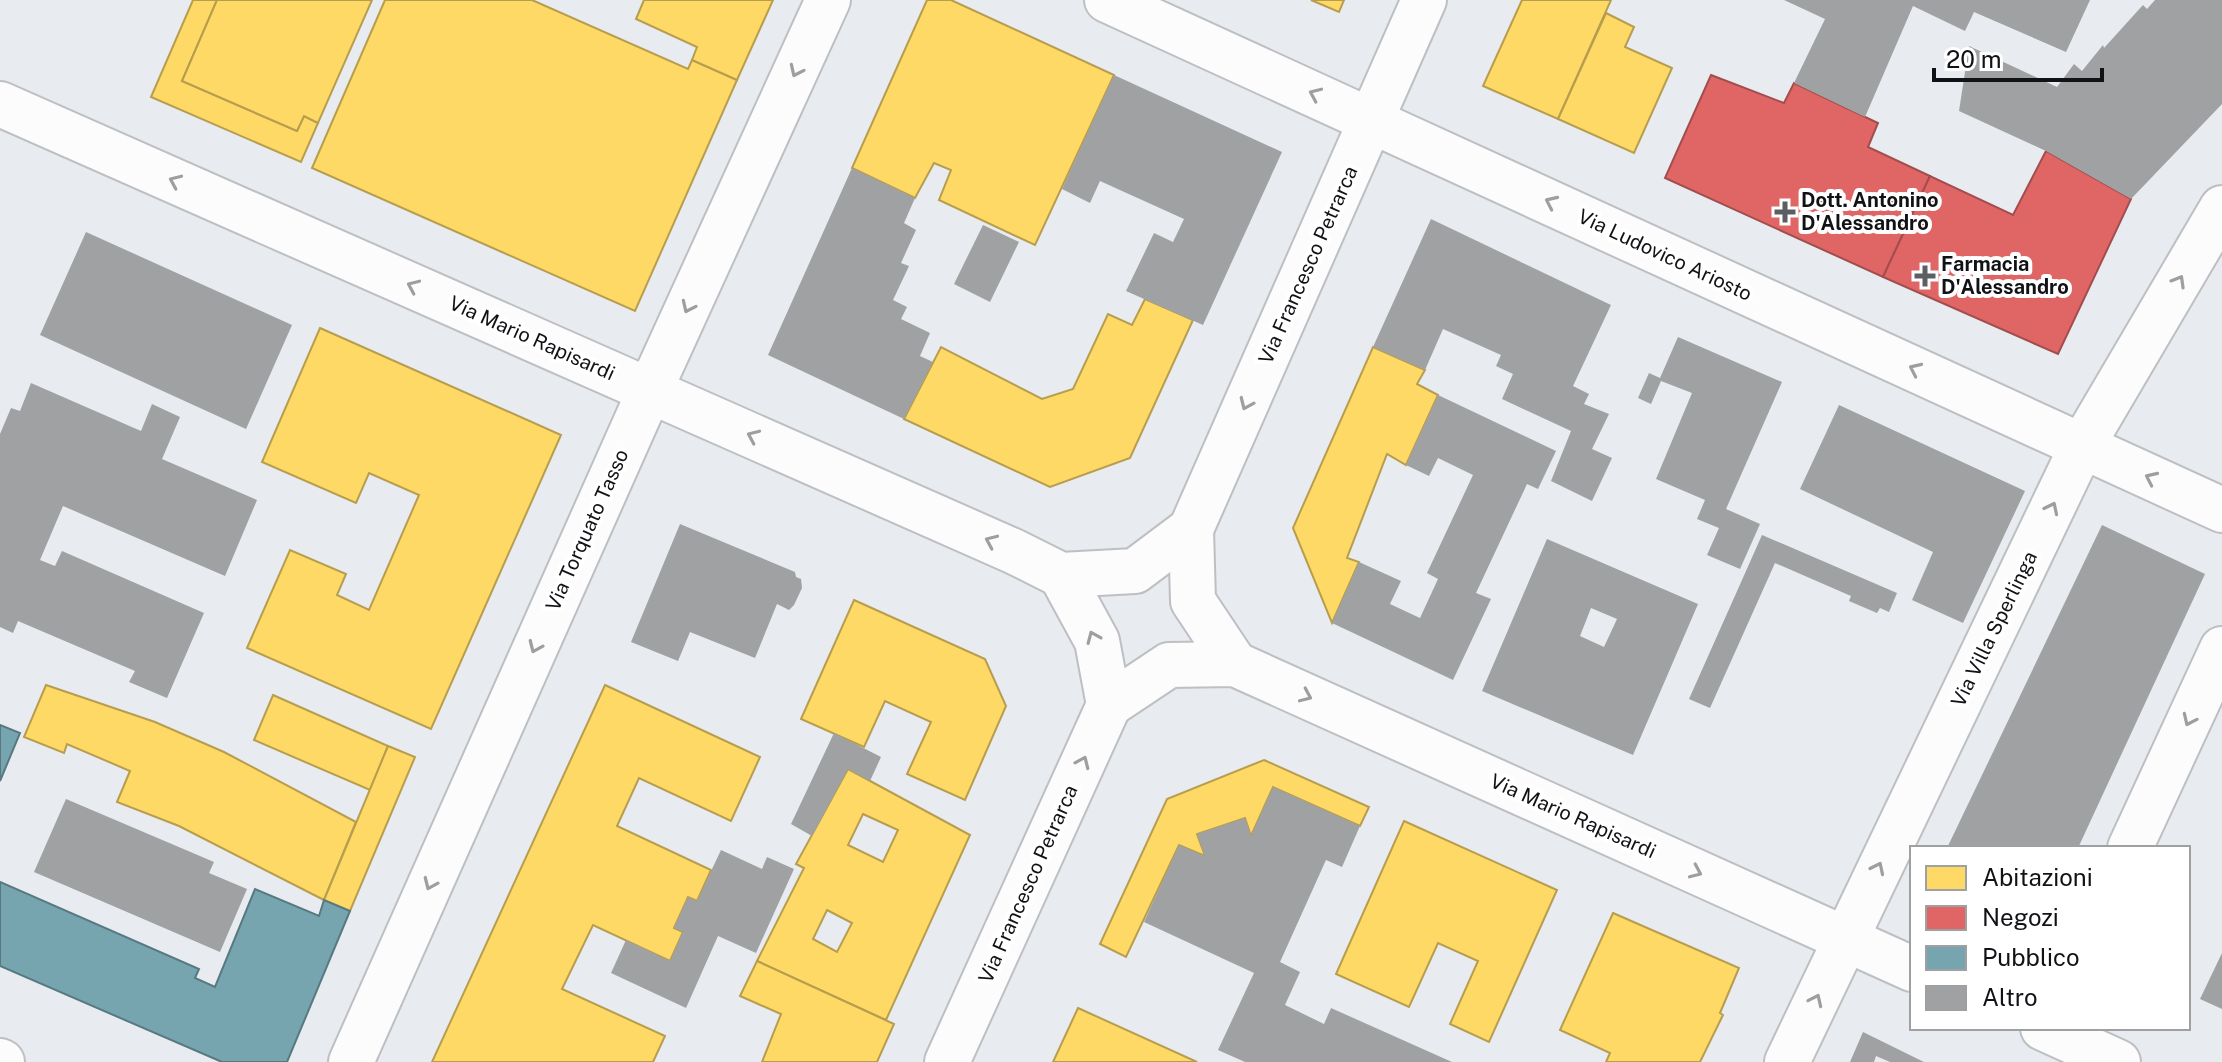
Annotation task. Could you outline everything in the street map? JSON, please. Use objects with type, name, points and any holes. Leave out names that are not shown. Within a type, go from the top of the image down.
[{"type":"street","name":"Via Torquato Tasso","points":[[351,1062],[650,390],[828,0]]},
{"type":"street","name":"Via Ludovico Ariosto","points":[[1107,0],[2222,510]]},
{"type":"street","name":"Via Francesco Petrarca","points":[[1191,529],[1424,0]]},
{"type":"street","name":"Via Mario Rapisardi","points":[[0,104],[1013,551],[1061,575]]},
{"type":"street","name":"Via Villa Sperlinga","points":[[1787,1062],[2082,446],[2222,208]]},
{"type":"street","points":[[1191,529],[1135,571],[1061,575],[1097,641],[1109,705],[1169,665],[1235,664]]},
{"type":"street","points":[[1191,529],[1193,601],[1235,664]]},
{"type":"street","points":[[2131,846],[2222,649]]},
{"type":"street","name":"Via Mario Rapisardi","points":[[1235,664],[1910,968]]},
{"type":"street","name":"Via Francesco Petrarca","points":[[947,1062],[1109,705]]},
{"type":"street","points":[[2032,1062],[2044,1030]]},
{"type":"street","points":[[2049,1030],[2118,1062]]},
{"type":"building: Abitazioni","points":[[193,0],[217,0],[182,81],[297,131],[304,116],[318,123],[301,162],[151,97]]},
{"type":"building: Abitazioni","points":[[217,0],[372,0],[318,123],[304,116],[297,131],[182,81]]},
{"type":"building: Abitazioni","points":[[385,0],[532,0],[688,69],[692,60],[737,80],[635,311],[312,168]]},
{"type":"building: Abitazioni","points":[[644,0],[773,0],[737,80],[692,60],[697,47],[636,19]]},
{"type":"building: Abitazioni","points":[[927,0],[951,0],[1114,75],[1035,245],[939,200],[951,170],[934,163],[915,198],[852,168]]},
{"type":"building: Abitazioni","points":[[1311,0],[1344,0],[1339,12]]},
{"type":"building: Abitazioni","points":[[1522,0],[1611,0],[1558,119],[1483,86]]},
{"type":"building: Abitazioni","points":[[1606,13],[1634,27],[1625,47],[1672,68],[1634,153],[1558,119]]},
{"type":"building: Abitazioni","points":[[1145,299],[1193,320],[1130,458],[1050,487],[904,419],[941,347],[1042,399],[1073,389],[1108,314],[1132,325]]},
{"type":"building: Abitazioni","points":[[320,328],[561,435],[431,729],[247,648],[290,550],[346,574],[337,595],[369,610],[419,495],[369,473],[356,503],[262,462]]},
{"type":"building: Abitazioni","points":[[1373,347],[1425,370],[1417,384],[1438,395],[1406,465],[1387,454],[1347,558],[1359,562],[1332,623],[1293,528]]},
{"type":"building: Abitazioni","points":[[854,600],[985,659],[1006,706],[965,800],[907,774],[931,722],[885,701],[864,747],[801,719]]},
{"type":"building: Abitazioni","points":[[46,685],[155,722],[224,752],[356,822],[324,900],[179,826],[117,802],[130,771],[67,744],[64,753],[24,737]]},
{"type":"building: Abitazioni","points":[[605,685],[760,757],[731,821],[639,778],[617,826],[711,870],[697,901],[688,897],[674,928],[683,932],[670,961],[593,925],[562,989],[665,1036],[653,1062],[432,1062]]},
{"type":"building: Abitazioni","points":[[273,695],[388,746],[370,790],[254,740]]},
{"type":"building: Abitazioni","points":[[388,746],[415,757],[350,911],[324,900]]},
{"type":"building: Abitazioni","points":[[1264,760],[1369,807],[1360,826],[1273,787],[1251,836],[1245,818],[1197,834],[1205,856],[1179,845],[1126,957],[1100,944],[1167,799]]},
{"type":"building: Abitazioni","points":[[848,769],[970,835],[886,1020],[757,961],[804,868],[796,864]],"holes":[[[863,814],[898,830],[883,862],[848,845]],[[827,910],[852,923],[837,952],[813,939]]]},
{"type":"building: Abitazioni","points":[[1404,821],[1557,890],[1489,1042],[1450,1024],[1478,961],[1438,943],[1409,1007],[1336,974]]},
{"type":"building: Abitazioni","points":[[1613,913],[1739,968],[1720,1013],[1723,1015],[1700,1062],[1606,1062],[1610,1053],[1560,1030]]},
{"type":"building: Abitazioni","points":[[757,961],[894,1024],[877,1062],[762,1062],[781,1014],[740,996]]},
{"type":"building: Abitazioni","points":[[1078,1008],[1197,1062],[1053,1062]]},
{"type":"building: Negozi","points":[[1711,75],[1784,103],[1794,83],[1878,123],[1868,147],[1930,176],[1883,277],[1665,178]]},
{"type":"building: Negozi","points":[[2046,151],[2131,199],[2058,354],[1883,277],[1930,176],[2013,215]]},
{"type":"building: Pubblico","points":[[0,725],[20,733],[0,781]]},
{"type":"building: Pubblico","points":[[0,882],[199,969],[195,978],[215,987],[255,889],[319,916],[324,900],[350,911],[287,1062],[222,1062],[0,966]]},
{"type":"building: Altro","points":[[1784,0],[2090,0],[2066,52],[1974,12],[1965,31],[1913,6],[1865,117],[1794,83],[1825,19]]},
{"type":"building: Altro","points":[[2155,0],[2222,0],[2222,104],[2131,199],[2046,151],[1959,111],[1969,46],[2057,87],[2074,64],[2082,71],[2143,5],[2147,9]]},
{"type":"building: Altro","points":[[1114,75],[1282,152],[1203,325],[1126,291],[1154,233],[1173,242],[1184,219],[1100,181],[1090,203],[1062,189]]},
{"type":"building: Altro","points":[[852,168],[915,198],[904,223],[916,230],[901,263],[909,266],[893,300],[907,307],[901,319],[930,333],[920,356],[933,362],[904,419],[768,355]]},
{"type":"building: Altro","points":[[1431,219],[1611,305],[1573,386],[1589,394],[1584,404],[1609,414],[1592,449],[1612,458],[1592,501],[1551,481],[1571,431],[1502,399],[1513,374],[1496,366],[1501,355],[1443,329],[1425,370],[1373,347]]},
{"type":"building: Altro","points":[[983,225],[1019,242],[990,302],[954,284]]},
{"type":"building: Altro","points":[[86,232],[292,325],[246,429],[40,335]]},
{"type":"building: Altro","points":[[1678,337],[1782,382],[1726,509],[1760,524],[1740,569],[1707,555],[1719,528],[1697,519],[1705,500],[1656,479],[1692,393],[1661,381],[1651,404],[1638,398],[1649,373],[1660,378]]},
{"type":"building: Altro","points":[[31,383],[141,431],[152,404],[180,417],[162,459],[257,500],[225,576],[63,506],[40,560],[55,566],[62,551],[204,613],[167,698],[129,682],[135,671],[18,621],[13,633],[0,627],[0,434],[11,408],[20,411]]},
{"type":"building: Altro","points":[[1438,395],[1556,451],[1538,489],[1527,484],[1476,593],[1491,599],[1453,680],[1332,623],[1359,562],[1401,581],[1390,604],[1420,618],[1438,579],[1427,573],[1473,475],[1438,458],[1429,476],[1406,465]]},
{"type":"building: Altro","points":[[1839,405],[2025,491],[1963,623],[1912,600],[1933,552],[1800,489]]},
{"type":"building: Altro","points":[[680,524],[795,572],[796,577],[801,579],[802,588],[794,605],[789,610],[777,604],[755,658],[690,632],[678,661],[631,642]]},
{"type":"building: Altro","points":[[2102,525],[2205,574],[2079,846],[1948,846]]},
{"type":"building: Altro","points":[[1762,535],[1897,593],[1889,612],[1880,608],[1877,613],[1849,601],[1851,596],[1775,563],[1710,708],[1689,699]]},
{"type":"building: Altro","points":[[1547,539],[1698,604],[1633,755],[1482,691]],"holes":[[[1591,608],[1617,619],[1604,647],[1580,636]]]},
{"type":"building: Altro","points":[[834,733],[881,757],[870,781],[848,769],[812,836],[791,824]]},
{"type":"building: Altro","points":[[1273,787],[1360,826],[1342,867],[1326,860],[1280,962],[1300,972],[1285,1005],[1324,1024],[1331,1008],[1452,1062],[1245,1062],[1218,1050],[1254,973],[1144,922],[1179,845],[1205,856],[1197,834],[1245,818],[1251,836]]},
{"type":"building: Altro","points":[[66,799],[214,862],[209,873],[247,889],[220,952],[34,872]]},
{"type":"building: Altro","points":[[721,850],[762,869],[767,857],[794,869],[756,953],[718,936],[686,1008],[611,973],[626,940],[670,961],[683,932],[674,928],[688,897],[697,901]]},
{"type":"building: Altro","points":[[2222,953],[2222,1009],[2200,999]]},
{"type":"building: Altro","points":[[1863,1032],[1924,1062],[1890,1062],[1876,1056],[1874,1062],[1850,1062]]},
{"type":"place","name":"Dott. Antonino D'Alessandro","points":[[1785,212]]},
{"type":"place","name":"Farmacia D'Alessandro","points":[[1925,276]]}]
